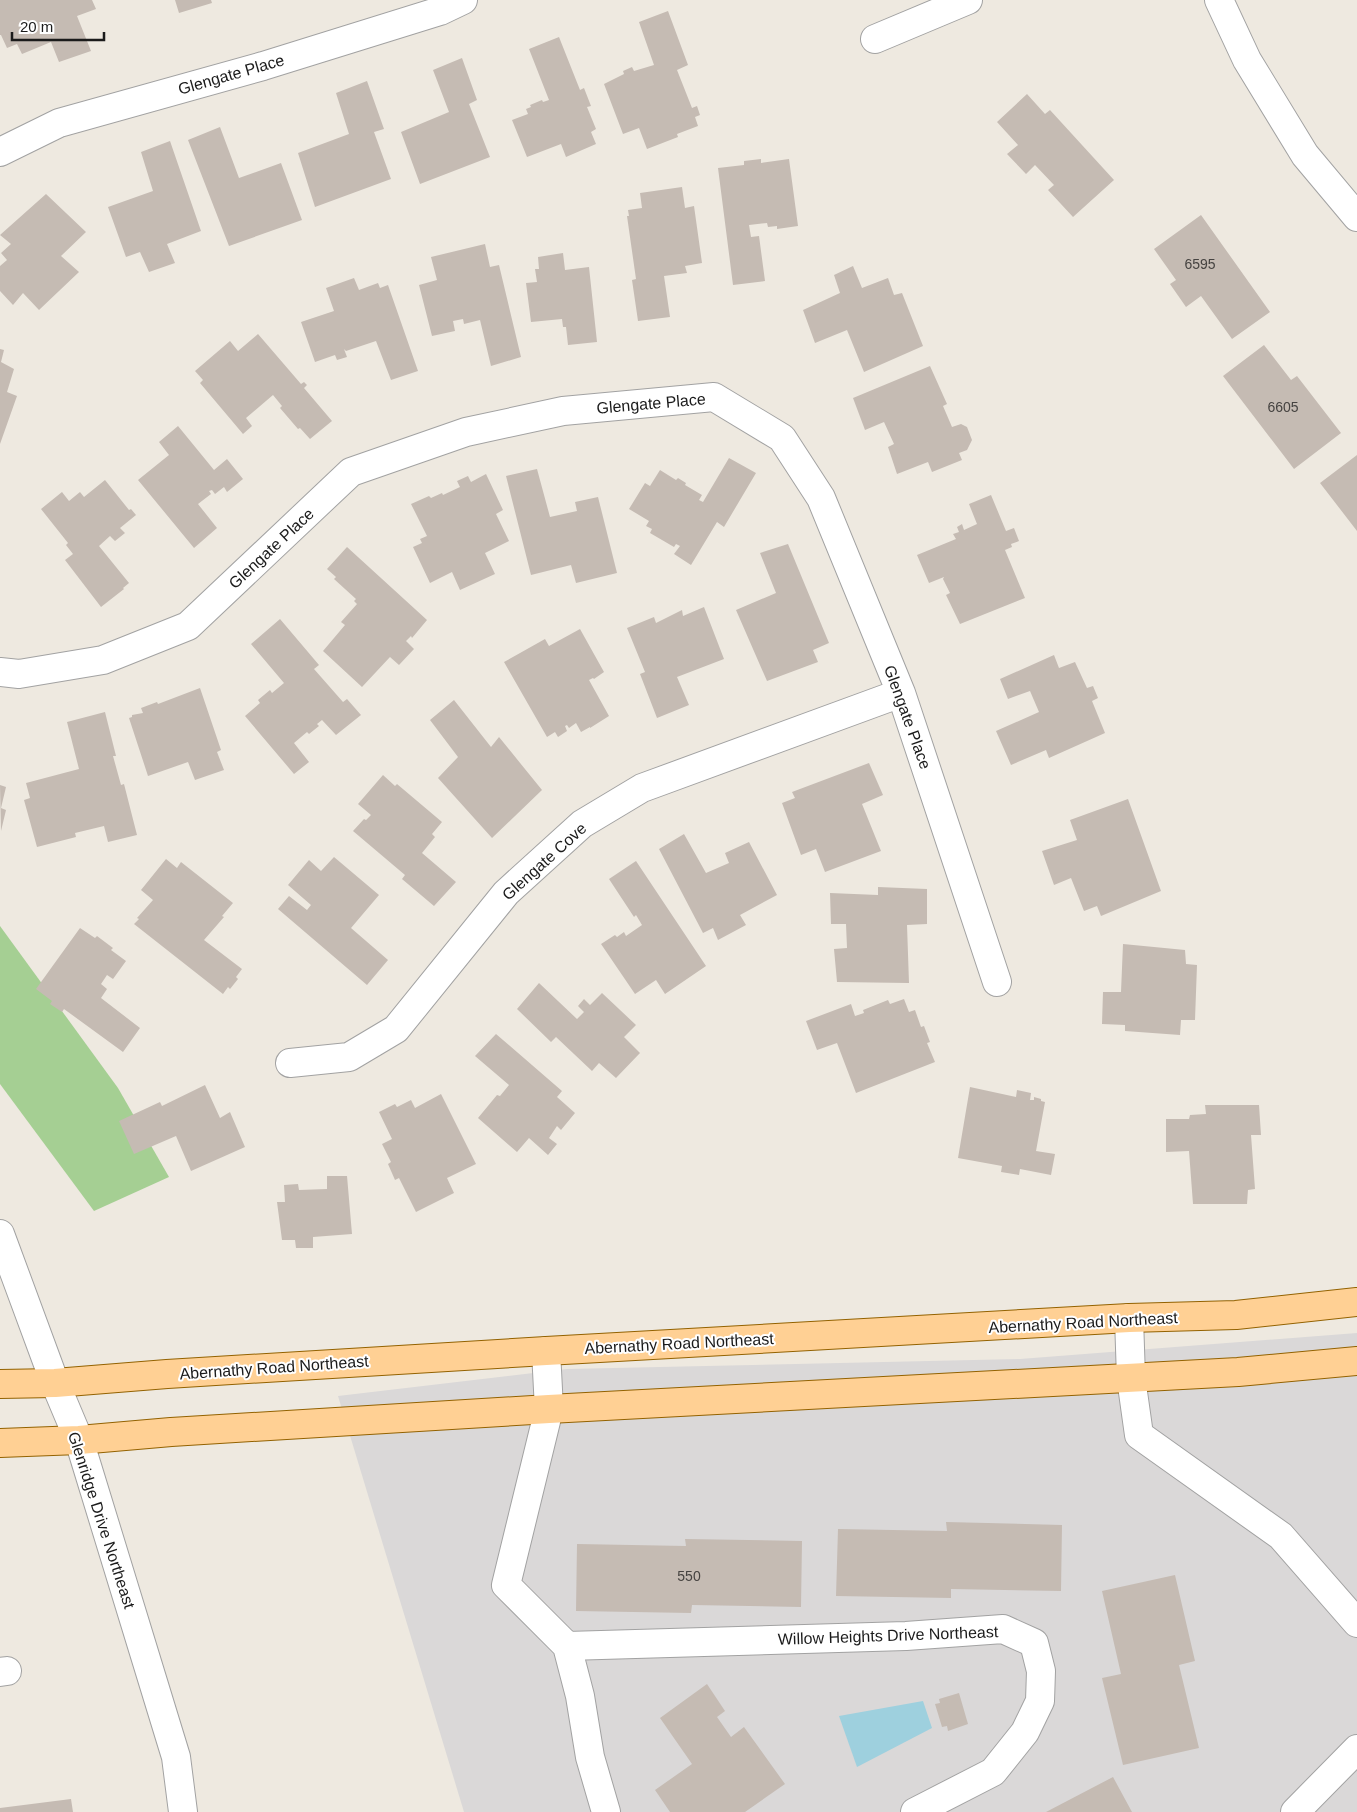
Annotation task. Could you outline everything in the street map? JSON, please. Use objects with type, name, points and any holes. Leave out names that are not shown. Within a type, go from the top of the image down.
[{"type":"main road","name":"Abernathy Road Northeast","points":[[0,1384],[55,1383],[167,1374],[546,1351],[1129,1318],[1236,1315],[1357,1302]]},
{"type":"main road","points":[[0,1442],[79,1440],[172,1432],[549,1409],[1238,1372],[1357,1361]]},
{"type":"street","name":"Glengate Place","points":[[0,152],[59,123],[263,66],[440,11],[463,0]]},
{"type":"street","points":[[875,39],[968,0]]},
{"type":"street","points":[[1219,0],[1247,60],[1305,155],[1357,217]]},
{"type":"street","name":"Glengate Place","points":[[0,672],[19,674],[103,660],[188,626],[351,472],[466,432],[563,411],[714,397],[782,438],[821,498],[902,693],[997,982]]},
{"type":"street","name":"Glengate Cove","points":[[290,1063],[349,1057],[396,1029],[506,893],[582,824],[642,788],[902,693]]},
{"type":"street","name":"Glenridge Drive Northeast","points":[[0,1234],[55,1383],[79,1440],[176,1757],[183,1812]]},
{"type":"street","points":[[1129,1318],[1131,1378],[1139,1435],[1281,1536],[1357,1623]]},
{"type":"street","points":[[546,1351],[549,1409],[506,1585],[567,1646],[580,1696],[590,1757],[606,1812]]},
{"type":"street","name":"Willow Heights Drive Northeast","points":[[567,1646],[906,1636],[1002,1629],[1034,1643],[1041,1671],[1040,1701],[1025,1732],[993,1772],[914,1812]]},
{"type":"street","points":[[1295,1812],[1357,1749]]},
{"type":"shaded area","points":[[1357,1333],[1357,1812],[464,1812],[338,1396],[567,1369],[1020,1359]]},
{"type":"green space","points":[[0,926],[118,1088],[169,1177],[94,1211],[0,1084]]},
{"type":"water","points":[[923,1701],[932,1728],[857,1767],[839,1716]]},
{"type":"building","points":[[0,0],[92,0],[96,9],[77,16],[91,51],[59,62],[51,42],[22,54],[17,44],[7,48],[0,35]]},
{"type":"building","points":[[175,0],[211,0],[212,3],[179,13]]},
{"type":"building","points":[[668,11],[688,65],[677,70],[692,108],[697,106],[700,115],[695,117],[698,126],[677,134],[678,137],[647,149],[639,128],[623,134],[604,84],[624,74],[623,71],[632,67],[634,71],[654,65],[639,22]]},
{"type":"building","points":[[559,37],[580,90],[584,88],[591,106],[587,107],[596,129],[591,132],[596,144],[566,157],[561,144],[527,157],[512,120],[528,114],[526,109],[531,107],[530,105],[542,100],[543,102],[549,100],[529,49]]},
{"type":"building","points":[[462,58],[477,100],[469,104],[490,157],[420,184],[401,132],[449,112],[433,70]]},
{"type":"building","points":[[367,81],[384,129],[374,132],[391,179],[315,207],[298,153],[349,134],[336,93]]},
{"type":"building","points":[[1027,94],[1045,114],[1050,110],[1114,180],[1073,217],[1048,190],[1054,185],[1035,165],[1026,174],[1007,154],[1018,145],[997,122]]},
{"type":"building","points":[[220,127],[239,178],[281,163],[302,220],[229,246],[188,140]]},
{"type":"building","points":[[170,141],[201,231],[167,244],[175,263],[149,272],[140,252],[126,257],[108,207],[153,191],[141,152]]},
{"type":"building","points":[[761,159],[761,163],[789,159],[798,226],[777,229],[777,226],[768,227],[767,223],[749,225],[751,237],[759,236],[765,281],[733,285],[718,168],[744,165],[744,161]]},
{"type":"building","points":[[682,187],[685,208],[694,206],[702,263],[685,266],[687,273],[664,276],[670,317],[638,321],[632,280],[636,279],[627,216],[629,216],[628,210],[642,208],[640,193]]},
{"type":"building","points":[[46,194],[86,232],[61,256],[79,272],[39,310],[23,293],[13,305],[0,291],[0,266],[7,260],[1,253],[11,244],[0,235]]},
{"type":"building","points":[[1201,215],[1270,312],[1232,339],[1201,296],[1186,307],[1170,284],[1176,280],[1154,249]]},
{"type":"building","points":[[485,244],[490,267],[499,265],[521,357],[491,366],[480,320],[464,324],[463,319],[453,321],[455,331],[432,336],[419,285],[437,280],[431,257]]},
{"type":"building","points":[[563,253],[565,270],[589,267],[597,342],[568,345],[566,327],[563,327],[562,319],[531,322],[526,283],[537,282],[535,269],[539,269],[538,257]]},
{"type":"building","points":[[853,266],[862,288],[888,278],[894,295],[902,293],[923,346],[864,372],[847,330],[815,343],[803,310],[840,293],[834,275]]},
{"type":"building","points":[[354,278],[359,290],[378,283],[380,288],[388,285],[418,371],[391,380],[376,341],[346,351],[344,349],[347,357],[337,360],[335,355],[315,362],[301,322],[334,311],[326,288]]},
{"type":"building","points":[[258,334],[301,384],[304,382],[307,385],[304,388],[332,421],[310,439],[300,428],[298,429],[280,408],[282,406],[273,395],[246,418],[252,426],[243,434],[200,383],[203,380],[195,371],[230,341],[238,351]]},
{"type":"building","points":[[1264,345],[1291,380],[1297,376],[1341,433],[1294,469],[1223,376]]},
{"type":"building","points":[[0,349],[4,350],[1,362],[14,369],[7,392],[17,396],[0,444]]},
{"type":"building","points":[[930,366],[947,404],[943,406],[952,427],[961,424],[967,427],[972,440],[967,450],[959,453],[962,460],[932,472],[928,462],[897,474],[888,447],[894,444],[884,422],[865,430],[853,398]]},
{"type":"building","points":[[178,426],[214,470],[227,459],[243,479],[227,492],[224,487],[215,494],[212,490],[209,491],[211,494],[198,504],[217,528],[194,548],[138,480],[169,455],[159,442]]},
{"type":"building","points":[[1357,455],[1357,531],[1320,483]]},
{"type":"building","points":[[729,458],[756,473],[724,527],[717,522],[691,565],[674,554],[680,546],[676,544],[674,547],[650,533],[652,529],[646,526],[649,521],[629,509],[645,483],[650,486],[660,470],[676,480],[678,478],[686,483],[685,485],[702,495],[699,500],[703,502]]},
{"type":"building","points":[[537,469],[550,517],[577,511],[575,502],[598,497],[617,573],[576,583],[571,565],[531,575],[506,476]]},
{"type":"building","points":[[486,474],[503,510],[496,514],[509,541],[485,553],[495,574],[460,590],[452,572],[430,583],[413,547],[422,543],[420,539],[427,536],[411,504],[429,496],[431,498],[442,493],[443,495],[460,487],[457,481],[468,476],[471,482]]},
{"type":"building","points":[[105,480],[129,510],[131,509],[136,515],[120,528],[125,533],[115,541],[110,536],[99,546],[129,583],[101,607],[65,560],[73,554],[66,545],[68,543],[41,509],[62,492],[69,501],[80,492],[84,497]]},
{"type":"building","points":[[991,495],[1006,531],[1014,528],[1019,541],[1011,544],[1012,547],[1005,550],[1025,598],[960,624],[946,595],[950,593],[943,579],[944,577],[929,583],[917,555],[956,539],[953,534],[959,532],[957,527],[962,524],[964,530],[977,524],[969,504]]},
{"type":"building","points":[[788,544],[829,643],[813,650],[818,662],[767,681],[736,610],[776,593],[760,553]]},
{"type":"building","points":[[347,547],[427,620],[412,638],[411,636],[406,641],[414,649],[399,665],[390,657],[362,687],[323,651],[345,625],[341,622],[357,604],[354,601],[356,599],[334,579],[336,577],[327,569]]},
{"type":"building","points":[[704,607],[724,659],[677,677],[689,705],[657,718],[640,674],[645,672],[627,628],[654,617],[656,623],[682,610],[683,616]]},
{"type":"building","points":[[280,619],[319,665],[314,669],[343,702],[347,699],[361,715],[336,735],[322,720],[317,724],[319,726],[309,734],[307,732],[294,743],[309,762],[294,774],[245,716],[260,703],[258,700],[270,690],[272,693],[284,683],[251,644]]},
{"type":"building","points":[[580,629],[604,672],[589,680],[609,716],[581,732],[576,723],[569,728],[567,725],[565,726],[567,731],[558,737],[555,732],[547,737],[504,662],[545,639],[549,646]]},
{"type":"building","points":[[1054,655],[1059,668],[1075,662],[1087,688],[1093,686],[1098,698],[1092,701],[1105,733],[1049,758],[1046,750],[1011,765],[996,731],[1039,712],[1030,691],[1008,699],[1000,679]]},
{"type":"building","points":[[200,688],[221,750],[217,752],[224,770],[195,780],[188,762],[148,776],[129,718],[132,715],[143,713],[141,708],[157,702],[158,704]]},
{"type":"building","points":[[454,700],[491,747],[499,737],[542,790],[492,838],[438,778],[458,757],[430,720]]},
{"type":"building","points":[[105,712],[116,756],[113,756],[121,785],[124,784],[137,835],[108,842],[104,826],[75,833],[76,837],[37,847],[24,800],[30,798],[26,783],[79,769],[67,722]]},
{"type":"building","points":[[869,763],[883,795],[862,804],[881,851],[825,872],[816,849],[801,855],[782,803],[795,798],[792,792]]},
{"type":"building","points":[[383,775],[395,786],[397,784],[442,822],[432,834],[435,837],[422,853],[456,882],[434,906],[402,879],[405,875],[353,831],[364,819],[366,820],[371,815],[358,804]]},
{"type":"building","points":[[0,785],[6,787],[1,808],[6,810],[1,831]]},
{"type":"building","points":[[1128,799],[1161,891],[1101,916],[1097,906],[1084,911],[1071,878],[1054,885],[1042,851],[1077,840],[1070,820]]},
{"type":"building","points":[[684,834],[706,873],[729,863],[725,853],[749,842],[777,895],[740,915],[746,925],[718,940],[713,928],[703,933],[659,849]]},
{"type":"building","points":[[334,857],[379,895],[351,928],[388,960],[367,985],[278,909],[289,896],[307,910],[311,905],[288,885],[309,860],[321,871]]},
{"type":"building","points":[[166,859],[177,868],[181,862],[233,903],[222,916],[224,917],[204,940],[242,969],[236,977],[238,979],[223,994],[134,924],[153,900],[141,890]]},
{"type":"building","points":[[636,861],[706,966],[665,994],[656,980],[635,994],[601,944],[615,935],[617,937],[624,932],[626,936],[642,925],[636,915],[634,917],[609,879]]},
{"type":"building","points":[[878,887],[927,889],[927,924],[907,925],[909,983],[837,982],[834,949],[847,948],[846,924],[831,924],[830,893],[878,895]]},
{"type":"building","points":[[80,928],[95,938],[97,936],[126,961],[113,979],[107,975],[101,984],[107,989],[101,998],[140,1028],[123,1052],[64,1009],[62,1012],[50,1004],[52,1001],[36,989]]},
{"type":"building","points":[[1123,944],[1185,950],[1186,964],[1197,965],[1195,1020],[1181,1020],[1180,1035],[1125,1031],[1125,1025],[1102,1024],[1103,992],[1121,992]]},
{"type":"building","points":[[539,983],[577,1019],[584,1012],[578,1006],[584,999],[590,1005],[602,993],[636,1025],[624,1037],[640,1053],[616,1078],[599,1063],[592,1071],[556,1037],[551,1042],[517,1009]]},
{"type":"building","points":[[904,999],[909,1012],[915,1010],[921,1027],[924,1026],[930,1042],[927,1043],[935,1062],[856,1093],[837,1043],[817,1050],[806,1021],[851,1004],[855,1016],[864,1013],[863,1010],[888,1000],[890,1004]]},
{"type":"building","points":[[496,1034],[562,1091],[557,1097],[575,1113],[561,1130],[557,1126],[549,1138],[557,1144],[548,1155],[529,1138],[517,1152],[478,1118],[497,1095],[500,1096],[509,1085],[475,1056]]},
{"type":"building","points":[[205,1085],[220,1118],[230,1112],[245,1147],[191,1171],[176,1136],[134,1154],[119,1121],[160,1102],[162,1106]]},
{"type":"building","points":[[970,1087],[1016,1097],[1017,1090],[1031,1093],[1030,1100],[1034,1100],[1034,1097],[1045,1102],[1036,1151],[1055,1154],[1051,1175],[1020,1169],[1019,1175],[1001,1172],[1002,1166],[958,1158]]},
{"type":"building","points":[[441,1094],[476,1164],[447,1178],[454,1193],[416,1212],[399,1178],[395,1180],[388,1164],[391,1162],[382,1144],[392,1139],[379,1112],[395,1104],[397,1107],[411,1100],[415,1108]]},
{"type":"building","points":[[1205,1105],[1259,1105],[1261,1135],[1251,1135],[1255,1189],[1248,1190],[1247,1204],[1193,1204],[1189,1151],[1166,1152],[1166,1119],[1189,1119],[1190,1115],[1206,1114]]},
{"type":"building","points":[[327,1176],[347,1176],[352,1234],[313,1237],[313,1248],[296,1248],[295,1240],[282,1240],[277,1202],[285,1202],[284,1185],[298,1184],[299,1190],[327,1189]]},
{"type":"building","points":[[946,1522],[1062,1525],[1061,1591],[951,1589],[951,1598],[836,1596],[838,1529],[947,1531]]},
{"type":"building","points":[[685,1539],[802,1541],[801,1607],[692,1605],[691,1613],[576,1611],[577,1544],[686,1546]]},
{"type":"building","points":[[1175,1575],[1195,1661],[1179,1665],[1199,1748],[1123,1765],[1102,1678],[1121,1674],[1102,1591]]},
{"type":"building","points":[[707,1684],[725,1711],[717,1717],[731,1737],[744,1727],[785,1784],[745,1812],[670,1812],[655,1790],[692,1764],[660,1718]]},
{"type":"building","points":[[959,1693],[968,1724],[948,1731],[947,1726],[942,1727],[935,1704],[940,1703],[939,1699]]},
{"type":"building","points":[[1113,1777],[1132,1812],[1046,1812]]},
{"type":"building","points":[[71,1799],[73,1812],[0,1812],[0,1808]]}]
